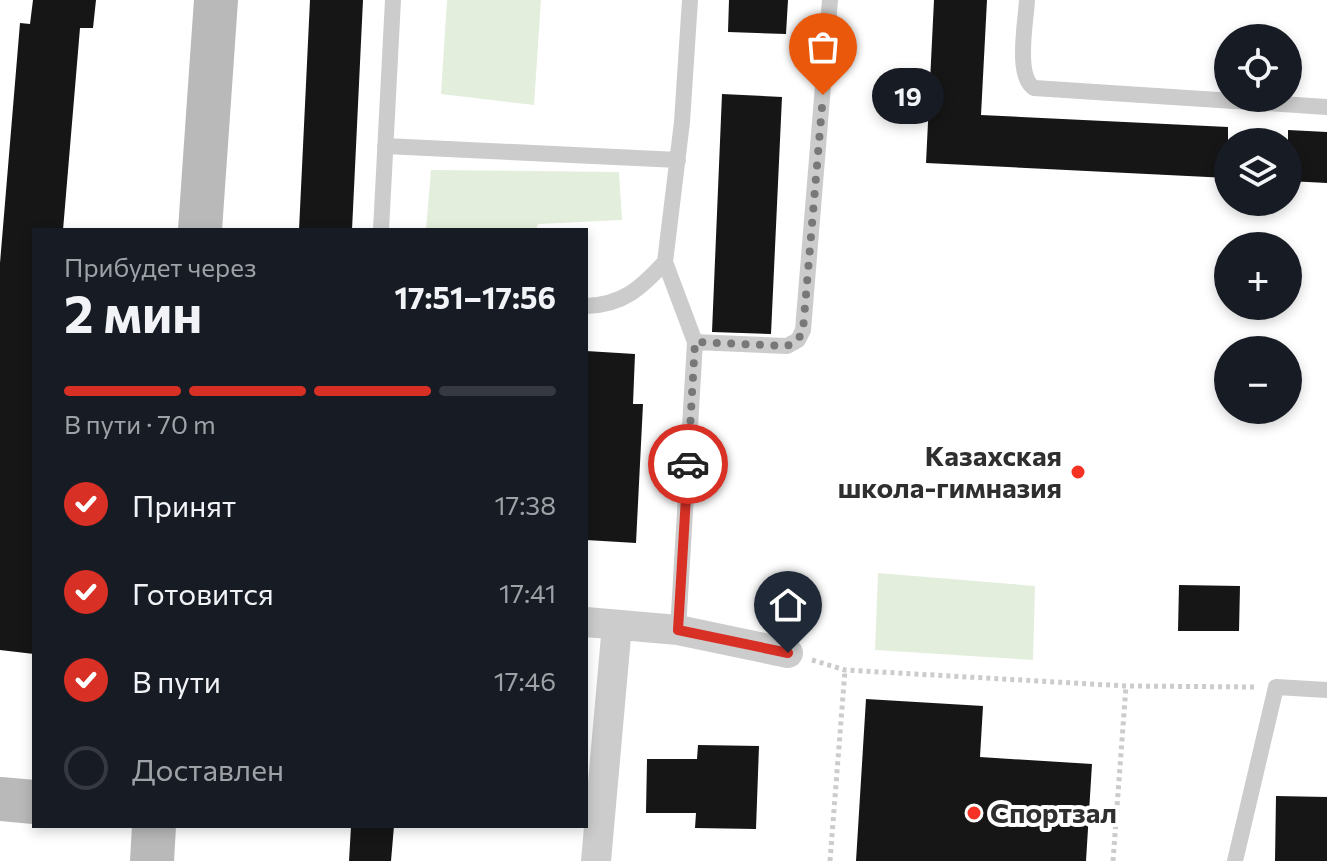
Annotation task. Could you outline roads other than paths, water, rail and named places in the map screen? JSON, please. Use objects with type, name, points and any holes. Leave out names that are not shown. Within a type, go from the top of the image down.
[{"type":"main road","points":[[200,228],[216,0]]},
{"type":"main road","points":[[0,799],[32,802]]},
{"type":"main road","points":[[152,861],[154,828]]},
{"type":"street","points":[[588,622],[678,630],[788,653]]},
{"type":"street","points":[[596,861],[617,625]]},
{"type":"lane","points":[[381,228],[393,0]]},
{"type":"lane","points":[[678,630],[695,342],[665,262],[678,160],[690,0]]},
{"type":"lane","points":[[695,342],[787,346],[798,340],[803,330],[830,0]]},
{"type":"lane","points":[[1027,0],[1023,67],[1026,80],[1034,88],[1327,107]]},
{"type":"lane","points":[[385,146],[678,160]]},
{"type":"lane","points":[[588,306],[615,304],[629,297],[665,262]]},
{"type":"lane","points":[[1235,861],[1276,687],[1327,690]]},
{"type":"place","name":"19","points":[[823,95]]},
{"type":"place","name":"Казахская школа-гимназия","points":[[1078,472]]},
{"type":"place","name":"Спортзал","points":[[974,813]]}]
